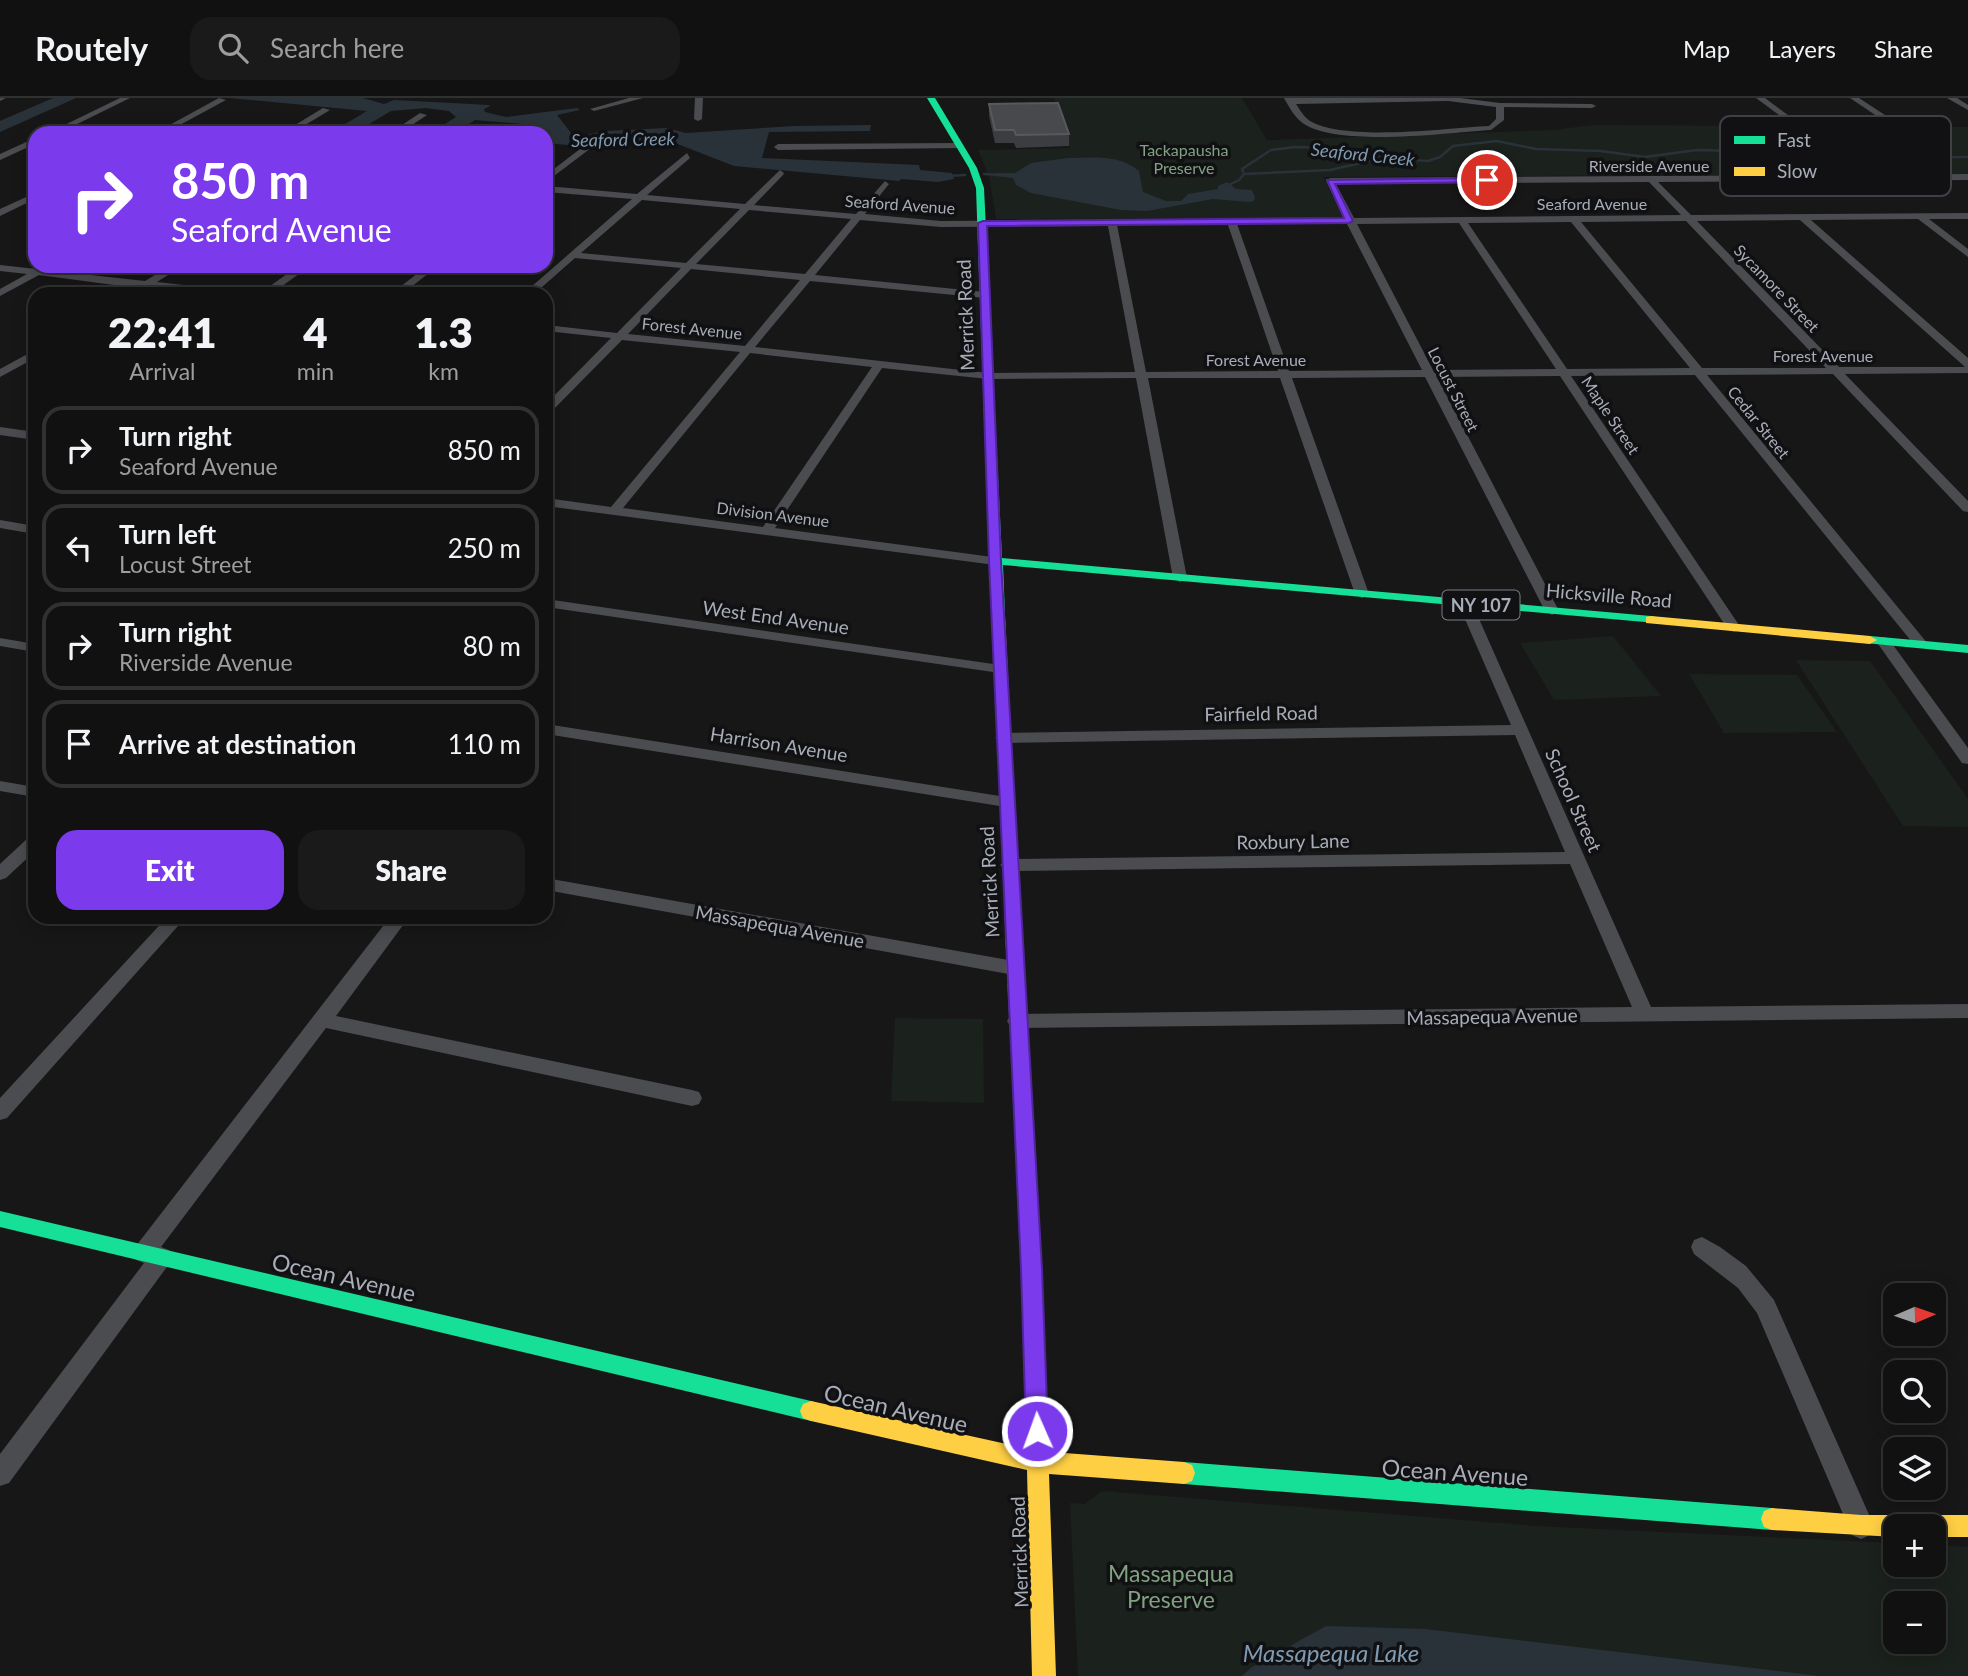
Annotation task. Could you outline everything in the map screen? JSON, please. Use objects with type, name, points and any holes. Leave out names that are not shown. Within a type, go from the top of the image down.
[{"type":"main road","name":"Merrick Road","points":[[931,98],[973,168],[980,188],[983,223],[1003,738],[1031,1269],[1044,1676]]},
{"type":"main road","name":"Hicksville Road","points":[[995,561],[1968,649]]},
{"type":"main road","name":"Ocean Avenue","points":[[0,1219],[985,1452],[1038,1462],[1861,1526],[1968,1526]]},
{"type":"street","points":[[67,126],[127,98]]},
{"type":"street","points":[[594,109],[639,98]]},
{"type":"street","points":[[698,119],[699,98]]},
{"type":"street","points":[[1760,98],[1785,116]]},
{"type":"street","points":[[1854,98],[1882,116]]},
{"type":"street","points":[[1951,98],[1968,108]]},
{"type":"street","points":[[171,126],[218,99]]},
{"type":"street","points":[[1289,100],[1448,99],[1500,105],[1592,106]]},
{"type":"street","points":[[1289,100],[1307,123],[1324,129],[1353,133],[1491,128],[1500,120],[1500,105]]},
{"type":"street","points":[[298,126],[326,110]]},
{"type":"street","points":[[405,126],[423,115]]},
{"type":"street","points":[[0,158],[28,144]]},
{"type":"street","points":[[778,147],[960,146]]},
{"type":"street","points":[[553,174],[586,148]]},
{"type":"street","points":[[553,272],[687,156]]},
{"type":"street","points":[[553,404],[780,173]]},
{"type":"street","name":"Sycamore Street","points":[[1650,179],[1968,508]]},
{"type":"street","name":"Riverside Avenue","points":[[1330,181],[1720,179]]},
{"type":"street","name":"Locust Street","points":[[1330,181],[1552,611]]},
{"type":"street","points":[[614,511],[885,184]]},
{"type":"street","name":"Seaford Avenue","points":[[553,191],[941,224],[1968,216]]},
{"type":"street","points":[[0,213],[28,199]]},
{"type":"street","points":[[1921,217],[1968,254]]},
{"type":"street","points":[[1803,218],[1968,364]]},
{"type":"street","name":"Cedar Street","points":[[1574,219],[1921,645]]},
{"type":"street","name":"Maple Street","points":[[1462,220],[1734,628]]},
{"type":"street","points":[[1231,221],[1362,594]]},
{"type":"street","points":[[1112,222],[1180,578]]},
{"type":"street","points":[[573,255],[985,295]]},
{"type":"street","points":[[0,268],[28,271]]},
{"type":"street","points":[[0,293],[35,273]]},
{"type":"street","points":[[46,273],[174,287]]},
{"type":"street","points":[[142,287],[165,273]]},
{"type":"street","points":[[274,287],[295,273]]},
{"type":"street","points":[[405,287],[424,273]]},
{"type":"street","points":[[536,287],[552,273]]},
{"type":"street","name":"Forest Avenue","points":[[553,329],[988,376],[1968,370]]},
{"type":"street","points":[[0,374],[28,356]]},
{"type":"street","points":[[767,531],[879,364]]},
{"type":"street","points":[[0,431],[28,435]]},
{"type":"street","name":"Division Avenue","points":[[553,503],[995,561]]},
{"type":"street","points":[[0,524],[28,529]]},
{"type":"street","name":"School Street","points":[[1465,603],[1645,1015]]},
{"type":"street","name":"West End Avenue","points":[[553,604],[1000,668]]},
{"type":"street","points":[[1883,641],[1967,756]]},
{"type":"street","points":[[0,642],[28,647]]},
{"type":"street","name":"Harrison Avenue","points":[[553,730],[1006,802]]},
{"type":"street","name":"Fairfield Road","points":[[1003,738],[1520,730]]},
{"type":"street","points":[[0,786],[28,791]]},
{"type":"street","points":[[0,874],[28,848]]},
{"type":"street","name":"Roxbury Lane","points":[[1009,865],[1577,858]]},
{"type":"street","name":"Massapequa Avenue","points":[[553,885],[1014,968]]},
{"type":"street","points":[[0,1112],[171,924]]},
{"type":"street","points":[[0,1474],[152,1255],[395,924]]},
{"type":"street","name":"Massapequa Avenue","points":[[1017,1021],[1968,1011]]},
{"type":"street","points":[[322,1020],[692,1098]]},
{"type":"street","points":[[1702,1247],[1731,1265],[1751,1284],[1766,1307],[1861,1526]]},
{"type":"green space","name":"Tackapausha Preserve","points":[[1054,98],[1242,98],[1267,140],[1553,130],[1593,125],[1720,126],[1720,175],[1323,177],[1344,218],[996,219],[989,177],[978,150],[1070,148]]},
{"type":"green space","name":"Tackapausha Preserve","points":[[1951,127],[1968,127],[1968,174],[1951,174]]},
{"type":"green space","points":[[1613,636],[1661,696],[1554,700],[1520,643]]},
{"type":"green space","points":[[1796,660],[1870,661],[1968,799],[1968,827],[1903,826]]},
{"type":"green space","points":[[1689,674],[1797,675],[1837,732],[1724,733]]},
{"type":"green space","points":[[895,1018],[983,1019],[984,1103],[891,1101]]},
{"type":"green space","name":"Massapequa Preserve","points":[[1102,1491],[1537,1526],[1883,1542],[1883,1577],[1946,1577],[1946,1546],[1968,1547],[1968,1676],[1078,1676],[1070,1503],[1085,1504]]},
{"type":"water","points":[[53,98],[76,98],[0,132],[0,121]]},
{"type":"water","points":[[230,98],[363,98],[384,104],[394,100],[489,105],[484,109],[485,112],[506,117],[577,108],[580,110],[557,115],[574,137],[606,131],[667,128],[686,133],[794,126],[871,125],[870,131],[769,132],[762,158],[919,165],[920,170],[952,173],[954,179],[938,182],[899,181],[734,166],[675,143],[646,141],[578,146],[553,144],[553,126],[475,120],[466,126],[442,126],[456,117],[449,111],[426,108],[391,111],[366,126],[342,126],[367,111]]},
{"type":"water","points":[[1068,158],[1105,158],[1123,162],[1139,171],[1143,192],[1166,201],[1181,201],[1188,194],[1218,189],[1218,186],[1227,182],[1236,189],[1252,190],[1255,197],[1254,201],[1250,202],[1213,199],[1147,211],[1121,210],[1031,193],[1016,185],[1013,178],[995,176],[995,173],[1015,173],[1031,163]]},
{"type":"water","name":"Massapequa Lake","points":[[1326,1626],[1425,1629],[1819,1676],[1242,1676],[1252,1667]]},
{"type":"building","points":[[1058,103],[1069,134],[1016,135],[1014,130],[995,130],[989,104]]},
{"type":"waterway","name":"Seaford Creek","points":[[1244,174],[1242,169],[1271,150],[1295,147],[1339,148],[1382,158],[1428,161],[1440,157],[1453,146],[1497,141],[1536,149],[1601,151],[1645,157],[1697,150],[1720,151]]},
{"type":"waterway","name":"Seaford Creek","points":[[1951,157],[1968,157]]},
{"type":"waterway","points":[[1244,174],[1330,170],[1379,159]]},
{"type":"waterway","name":"Seaford Creek","points":[[984,174],[1001,175]]},
{"type":"waterway","name":"Seaford Creek","points":[[1225,187],[1239,180],[1244,174]]},
{"type":"waterway","name":"Seaford Creek","points":[[948,176],[965,175]]},
{"type":"traffic: fast","points":[[931,98],[973,168],[980,188],[999,616]]},
{"type":"traffic: fast","points":[[995,561],[1651,620]]},
{"type":"traffic: fast","points":[[1870,640],[1968,649]]},
{"type":"traffic: fast","points":[[1015,975],[1032,1269],[1038,1469]]},
{"type":"traffic: fast","points":[[0,1219],[811,1411]]},
{"type":"traffic: fast","points":[[1184,1473],[1772,1519]]},
{"type":"traffic: slow","points":[[999,616],[1015,975]]},
{"type":"traffic: slow","points":[[1651,620],[1870,640]]},
{"type":"traffic: slow","points":[[811,1411],[1038,1462],[1184,1473]]},
{"type":"traffic: slow","points":[[1038,1469],[1044,1676]]},
{"type":"traffic: slow","points":[[1772,1519],[1861,1526],[1968,1526]]},
{"type":"route","points":[[1037,1431],[995,561],[983,223],[1349,221],[1330,181],[1487,180]]}]
